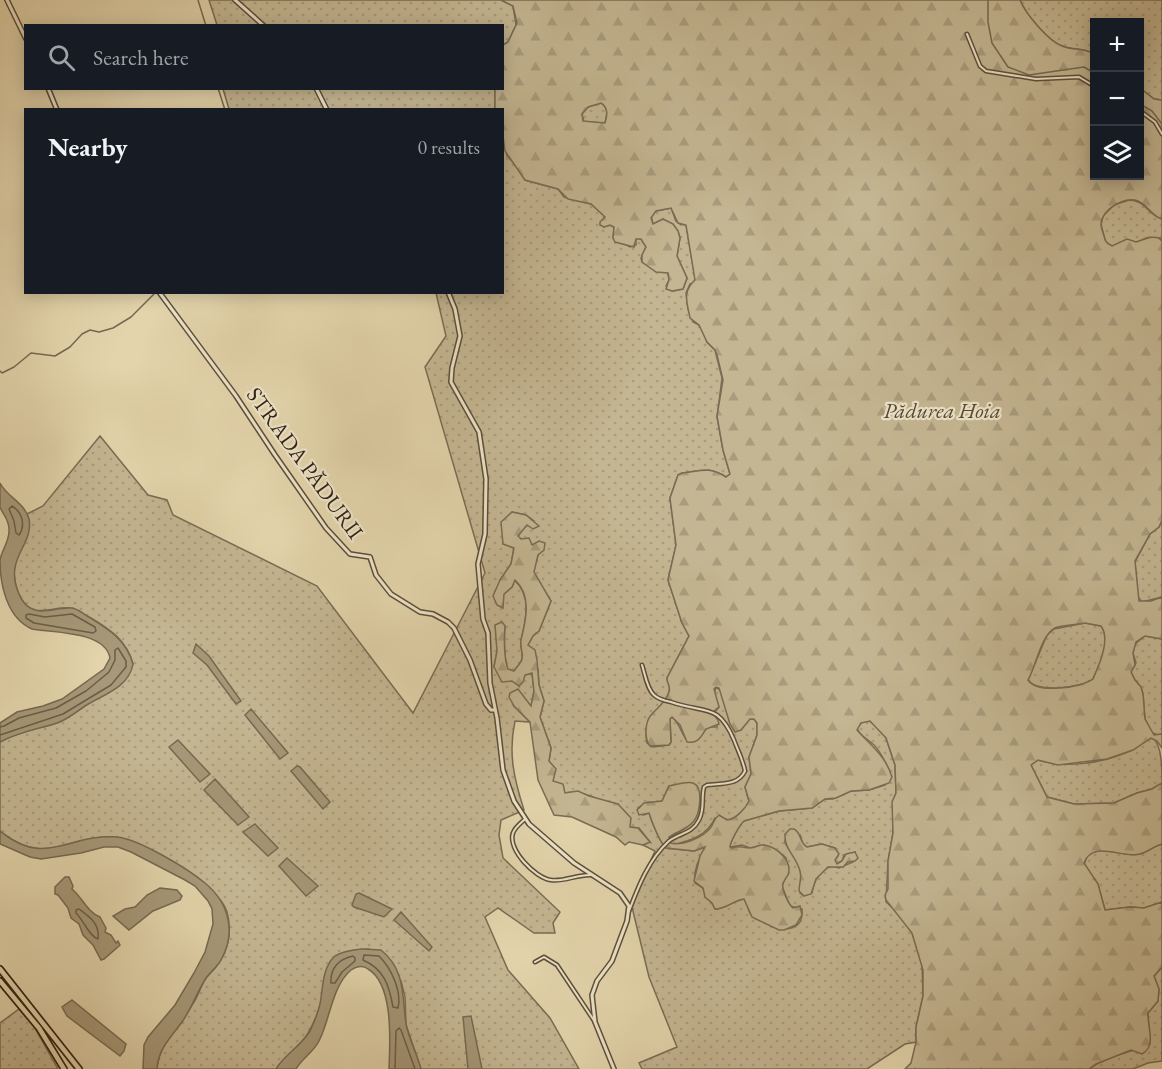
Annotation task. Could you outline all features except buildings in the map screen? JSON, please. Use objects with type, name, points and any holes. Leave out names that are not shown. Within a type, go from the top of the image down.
[{"type":"main road","points":[[0,969],[76,1069]]},
{"type":"main road","points":[[0,981],[39,1028],[63,1069]]},
{"type":"street","points":[[7,0],[24,35]]},
{"type":"street","points":[[235,0],[262,24]]},
{"type":"street","points":[[968,34],[980,66],[986,71],[1036,80],[1078,77],[1090,83]]},
{"type":"street","points":[[49,90],[56,108]]},
{"type":"street","points":[[317,90],[326,108]]},
{"type":"street","points":[[1144,114],[1155,122],[1162,134]]},
{"type":"street","name":"STRADA PĂDURII","points":[[160,294],[236,396],[274,455],[340,544],[353,556],[370,557],[374,571],[391,594],[420,612],[433,614],[448,622],[454,628],[470,660],[486,704],[491,710],[495,710]]},
{"type":"street","name":"STRADA PĂDURII","points":[[449,294],[455,309],[460,336],[451,382],[479,432],[486,478],[485,534],[478,564],[483,619],[488,633],[490,683],[503,770],[514,801],[525,819],[592,875],[620,893],[627,902],[629,911]]},
{"type":"street","points":[[595,1022],[592,1005],[593,990],[612,961],[629,911],[658,852],[671,839],[688,832],[699,821],[704,788],[707,785],[733,782],[741,778],[745,771],[729,727],[723,718],[656,697],[649,687],[642,665]]},
{"type":"street","points":[[525,819],[512,834],[512,843],[518,856],[531,868],[544,878],[552,880],[592,875]]},
{"type":"street","points":[[535,962],[544,957],[556,965],[595,1022],[614,1069]]},
{"type":"green space","points":[[209,0],[501,0],[513,6],[516,25],[508,42],[504,44],[504,24],[217,24]]},
{"type":"green space","name":"Pădurea Hoia","points":[[501,0],[1020,0],[1050,39],[1066,47],[1090,52],[1090,180],[1144,180],[1144,91],[1154,99],[1162,100],[1162,219],[1139,201],[1131,200],[1121,202],[1109,210],[1101,224],[1105,240],[1112,246],[1127,239],[1136,242],[1156,237],[1162,241],[1162,520],[1159,527],[1150,534],[1135,561],[1139,601],[1151,601],[1162,597],[1162,639],[1145,636],[1136,642],[1133,653],[1135,665],[1131,672],[1141,687],[1145,719],[1154,735],[1162,734],[1162,748],[1157,741],[1151,738],[1133,750],[1107,759],[1058,765],[1038,760],[1031,765],[1047,797],[1074,804],[1114,803],[1162,783],[1162,844],[1133,855],[1109,851],[1094,852],[1084,863],[1098,884],[1105,910],[1144,908],[1162,902],[1162,967],[1154,976],[1159,989],[1158,1001],[1148,1013],[1150,1041],[1147,1050],[1142,1054],[1131,1050],[1089,1069],[905,1069],[911,1063],[916,1042],[916,1027],[923,996],[923,970],[912,933],[886,900],[888,861],[893,833],[892,802],[896,793],[895,765],[886,738],[870,721],[861,723],[857,730],[886,763],[892,777],[889,783],[869,790],[851,791],[836,798],[825,799],[812,808],[779,811],[744,821],[732,841],[730,847],[732,848],[769,846],[786,860],[789,870],[783,883],[784,893],[793,908],[800,906],[802,915],[796,925],[784,930],[779,930],[752,917],[744,899],[715,909],[705,897],[703,888],[694,881],[700,856],[705,847],[694,851],[666,848],[649,813],[639,815],[637,810],[644,803],[662,801],[669,786],[693,783],[699,790],[699,808],[693,822],[669,837],[670,843],[675,844],[703,835],[719,815],[727,820],[734,818],[749,801],[745,787],[751,774],[749,757],[757,735],[757,723],[754,719],[750,719],[741,730],[735,732],[730,724],[719,688],[714,689],[719,707],[714,711],[714,715],[719,724],[706,729],[697,741],[687,742],[680,725],[672,717],[669,745],[650,746],[646,735],[649,718],[668,696],[670,688],[667,678],[689,636],[682,623],[668,580],[676,545],[670,498],[678,475],[682,473],[705,470],[715,471],[726,477],[730,474],[717,416],[723,380],[715,350],[707,342],[699,325],[690,318],[687,293],[695,280],[686,225],[678,223],[671,208],[656,211],[651,218],[653,224],[663,219],[673,224],[678,231],[680,238],[677,256],[687,278],[683,289],[672,291],[666,289],[669,280],[668,273],[656,272],[642,262],[642,255],[646,247],[641,239],[636,239],[634,247],[615,242],[614,227],[600,225],[605,217],[591,204],[568,199],[558,189],[525,180],[505,151],[504,108],[495,108],[495,90],[504,90],[504,44],[508,42],[517,23],[513,6]],"holes":[[[601,103],[606,110],[605,123],[583,121],[582,114],[588,107]],[[1085,623],[1101,626],[1104,631],[1103,652],[1093,679],[1079,685],[1059,688],[1040,687],[1028,680],[1042,644],[1055,628]]]},
{"type":"green space","points":[[1020,0],[1162,0],[1162,100],[1154,99],[1144,91],[1144,18],[1090,18],[1090,52],[1056,43],[1027,12]]},
{"type":"green space","points":[[223,90],[495,90],[495,108],[229,108]]},
{"type":"green space","points":[[601,103],[606,109],[605,123],[584,122],[582,114],[588,107]]},
{"type":"green space","points":[[504,141],[507,156],[525,180],[558,189],[564,197],[591,204],[604,215],[604,227],[610,225],[614,227],[613,238],[618,242],[630,247],[636,245],[636,238],[641,239],[646,247],[641,258],[642,262],[668,273],[669,280],[666,286],[672,291],[683,289],[687,278],[677,256],[680,238],[673,224],[663,219],[653,224],[651,216],[656,211],[671,208],[676,221],[686,225],[695,278],[686,293],[688,309],[693,322],[699,325],[707,342],[715,350],[722,378],[717,417],[730,474],[726,477],[715,471],[705,470],[682,473],[678,475],[670,498],[676,545],[668,580],[682,623],[689,636],[667,678],[669,690],[666,699],[647,725],[647,743],[653,747],[669,745],[672,717],[689,742],[698,739],[708,727],[717,727],[717,718],[714,713],[719,707],[714,694],[716,687],[722,692],[730,724],[741,730],[749,719],[754,719],[757,723],[757,735],[749,757],[751,774],[745,787],[749,801],[746,808],[732,820],[715,818],[703,833],[672,845],[669,837],[687,827],[697,814],[699,797],[697,786],[690,783],[669,786],[662,801],[648,802],[638,808],[643,815],[649,813],[666,848],[694,851],[705,847],[696,869],[695,883],[703,888],[715,909],[744,899],[756,919],[775,927],[792,928],[800,922],[802,909],[790,906],[782,886],[788,872],[786,858],[764,845],[750,848],[742,845],[730,847],[732,841],[744,821],[779,811],[812,808],[825,799],[833,799],[851,791],[869,790],[885,785],[891,779],[885,761],[857,728],[863,721],[868,720],[881,730],[895,765],[896,793],[893,802],[893,833],[888,861],[886,902],[898,913],[912,933],[922,965],[923,996],[916,1027],[916,1042],[905,1044],[867,1069],[642,1069],[639,1063],[677,1047],[649,977],[631,903],[655,851],[643,845],[650,842],[639,828],[630,827],[618,804],[586,794],[564,793],[553,781],[549,761],[551,748],[540,717],[544,701],[539,685],[538,670],[528,645],[539,631],[551,601],[533,572],[538,555],[532,546],[518,537],[521,530],[534,521],[526,515],[512,512],[507,518],[503,544],[514,548],[511,564],[500,580],[504,594],[512,587],[514,580],[520,586],[525,600],[525,624],[521,642],[522,659],[514,671],[508,670],[504,642],[505,626],[496,625],[497,651],[494,667],[519,686],[525,675],[532,673],[534,691],[531,707],[527,702],[514,706],[530,722],[515,721],[512,744],[517,788],[524,810],[501,820],[499,835],[503,858],[560,912],[553,923],[555,933],[534,933],[498,908],[485,917],[508,970],[550,1018],[579,1069],[421,1069],[406,1025],[405,997],[401,981],[369,949],[343,953],[330,962],[313,1024],[299,1046],[276,1069],[157,1069],[166,1042],[225,952],[229,926],[227,912],[221,901],[195,876],[159,854],[125,839],[95,838],[44,849],[17,842],[0,831],[0,742],[21,733],[57,723],[68,717],[119,685],[125,680],[133,664],[127,649],[117,637],[91,618],[74,609],[32,609],[21,598],[14,572],[26,532],[27,514],[43,506],[100,436],[148,495],[167,500],[173,515],[317,586],[413,713],[485,573],[425,367],[446,336],[436,294],[504,294]],"holes":[[[800,835],[803,844],[807,847],[822,844],[835,848],[838,856],[835,860],[836,864],[842,861],[844,855],[855,852],[853,862],[839,868],[832,866],[824,870],[816,880],[812,893],[804,896],[800,893],[801,877],[797,861],[785,840]]]},
{"type":"green space","points":[[1129,200],[1139,202],[1162,219],[1162,241],[1160,238],[1146,238],[1138,242],[1112,246],[1106,243],[1101,225],[1103,216],[1114,205]]},
{"type":"green space","points":[[512,512],[526,515],[539,526],[533,529],[527,525],[518,536],[521,539],[529,538],[532,545],[539,541],[545,543],[544,550],[538,555],[534,572],[551,601],[539,631],[528,645],[535,650],[537,660],[539,685],[544,701],[540,717],[551,748],[549,761],[556,769],[553,781],[563,784],[565,793],[578,791],[618,804],[631,818],[630,827],[638,828],[650,842],[643,845],[629,842],[625,845],[616,837],[572,817],[554,815],[538,780],[530,722],[514,706],[509,697],[510,693],[518,689],[531,706],[534,691],[532,673],[525,675],[519,686],[512,681],[502,682],[494,667],[497,651],[495,625],[502,622],[505,626],[504,642],[508,669],[514,671],[522,659],[521,642],[526,608],[524,593],[515,580],[512,587],[504,594],[503,608],[497,605],[493,596],[511,564],[514,548],[503,544],[501,522]]},
{"type":"green space","points":[[1162,520],[1162,597],[1142,602],[1138,597],[1135,562],[1150,534],[1159,527]]},
{"type":"green space","points":[[1085,623],[1101,626],[1105,638],[1101,660],[1093,679],[1079,685],[1059,688],[1040,687],[1028,680],[1047,635],[1054,629]]},
{"type":"green space","points":[[1145,636],[1162,639],[1162,734],[1159,735],[1152,733],[1145,719],[1141,687],[1131,672],[1136,663],[1133,653],[1135,644]]},
{"type":"green space","points":[[1153,738],[1160,752],[1162,783],[1114,803],[1074,804],[1047,797],[1031,765],[1038,760],[1059,764],[1082,764],[1104,760],[1128,752]]},
{"type":"green space","points":[[790,829],[797,831],[807,847],[822,844],[835,848],[839,854],[835,860],[837,864],[846,854],[855,852],[858,858],[843,867],[828,867],[816,879],[811,894],[804,896],[799,891],[800,871],[785,839],[785,834]]},
{"type":"green space","points":[[1162,844],[1162,902],[1144,908],[1105,910],[1098,884],[1084,865],[1087,856],[1099,851],[1139,854]]},
{"type":"green space","points":[[1162,967],[1162,1061],[1133,1069],[1089,1069],[1111,1057],[1150,1044],[1148,1013],[1158,1001],[1159,989],[1154,976]]},
{"type":"green space","points":[[19,1009],[32,1023],[58,1069],[0,1069],[0,1023]]},
{"type":"water","points":[[0,483],[24,509],[29,519],[28,536],[15,568],[17,589],[23,602],[31,609],[42,611],[65,608],[77,610],[102,625],[121,641],[133,664],[121,685],[68,717],[57,723],[21,733],[0,742],[0,723],[17,712],[62,699],[104,669],[110,658],[106,649],[89,638],[32,629],[16,617],[7,600],[0,570],[0,560],[8,537],[9,526],[0,507]]},
{"type":"water","points":[[196,644],[209,656],[241,701],[236,704],[207,665],[193,653]]},
{"type":"water","points":[[251,709],[288,753],[280,759],[245,715]]},
{"type":"water","points":[[178,740],[210,774],[200,782],[169,747]]},
{"type":"water","points":[[297,766],[330,802],[323,809],[291,771]]},
{"type":"water","points":[[215,779],[249,817],[238,825],[204,790]]},
{"type":"water","points":[[255,824],[278,848],[268,856],[243,832]]},
{"type":"water","points":[[0,831],[16,842],[44,849],[100,837],[126,839],[150,849],[187,870],[205,883],[220,900],[228,919],[226,950],[203,983],[186,1017],[162,1049],[157,1069],[143,1069],[144,1045],[175,1005],[205,952],[213,924],[212,909],[208,901],[195,886],[185,880],[118,847],[104,847],[41,859],[30,857],[0,844]]},
{"type":"water","points":[[287,858],[318,886],[306,896],[279,866]]},
{"type":"water","points":[[65,877],[69,877],[72,889],[88,908],[100,917],[106,928],[105,932],[120,945],[104,959],[101,960],[93,945],[83,935],[79,924],[71,918],[68,908],[55,894],[55,887]]},
{"type":"water","points":[[160,888],[177,890],[182,896],[180,900],[153,911],[129,930],[113,916],[125,909],[135,907],[147,895]]},
{"type":"water","points":[[359,893],[392,909],[384,917],[354,907],[352,905],[356,894]]},
{"type":"water","points":[[401,912],[432,947],[429,951],[394,920]]},
{"type":"water","points":[[362,949],[381,950],[395,966],[401,984],[407,1030],[421,1069],[389,1069],[390,1030],[386,1000],[376,977],[360,966],[351,970],[340,985],[323,1033],[314,1049],[296,1069],[276,1069],[310,1031],[320,1004],[325,972],[331,961],[341,953]]},
{"type":"water","points":[[72,1000],[126,1044],[120,1056],[67,1016],[62,1007]]},
{"type":"water","points":[[471,1016],[482,1069],[468,1069],[463,1017]]},
{"type":"waterway","points":[[198,0],[205,24]]},
{"type":"waterway","points":[[988,0],[988,22],[992,43],[1008,67],[1029,75],[1084,67],[1092,72]]},
{"type":"waterway","points":[[219,90],[224,108]]},
{"type":"waterway","points":[[1144,106],[1152,111],[1162,124]]},
{"type":"waterway","points":[[0,371],[2,373],[14,367],[31,353],[55,356],[90,330],[99,332],[113,328],[131,317],[154,294]]}]
